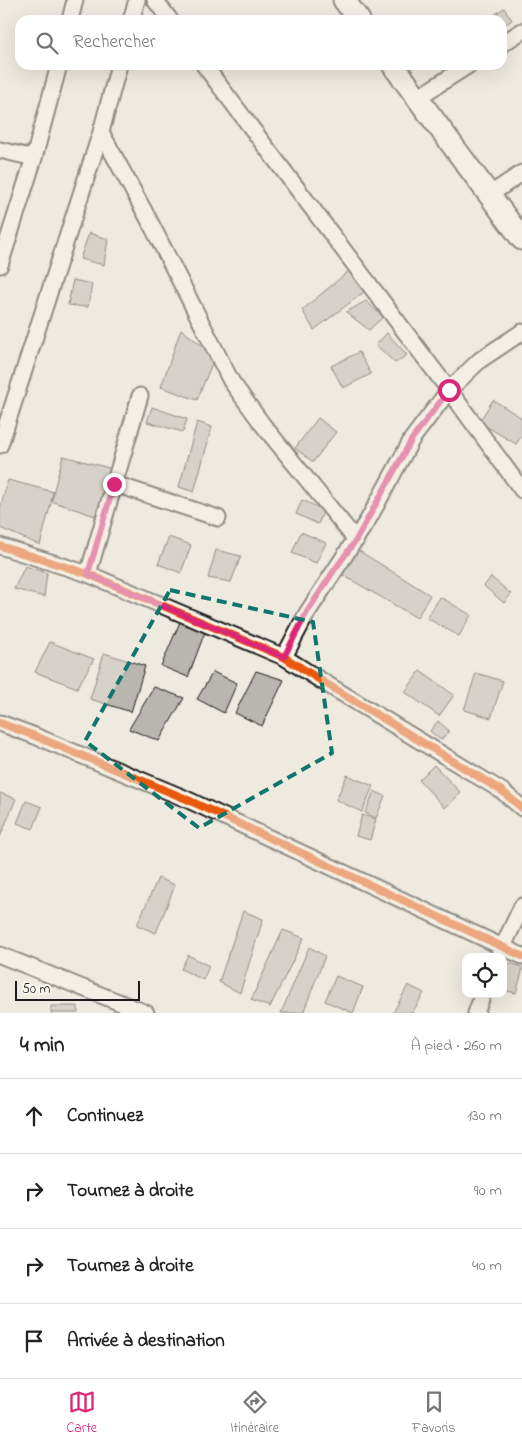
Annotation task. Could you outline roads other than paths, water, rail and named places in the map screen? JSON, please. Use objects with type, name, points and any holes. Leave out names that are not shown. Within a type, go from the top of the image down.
[{"type":"street","points":[[71,15],[75,0]]},
{"type":"street","points":[[132,15],[137,0]]},
{"type":"street","points":[[155,0],[166,15]]},
{"type":"street","points":[[344,0],[355,15]]},
{"type":"street","points":[[507,41],[522,31]]},
{"type":"street","points":[[0,264],[34,158],[57,70]]},
{"type":"street","points":[[0,445],[100,132],[118,70]]},
{"type":"street","points":[[208,70],[522,490]]},
{"type":"street","points":[[397,70],[522,239]]},
{"type":"street","points":[[417,98],[461,70]]},
{"type":"street","points":[[100,132],[149,220],[231,381],[263,425],[356,540]]},
{"type":"street","points":[[0,150],[34,158]]},
{"type":"street","points":[[489,195],[522,172]]},
{"type":"street","points":[[284,657],[307,612],[356,540],[412,439],[449,390],[480,360],[522,332]]},
{"type":"street","points":[[88,574],[140,396]]},
{"type":"street","points":[[114,484],[218,518]]},
{"type":"street","points":[[0,546],[88,574],[284,657],[502,791],[522,808]]},
{"type":"street","points":[[0,723],[184,798],[500,952],[522,956]]},
{"type":"street","points":[[500,952],[522,906]]},
{"type":"street","points":[[0,955],[146,1013]]},
{"type":"street","points":[[476,1013],[482,998]]}]
